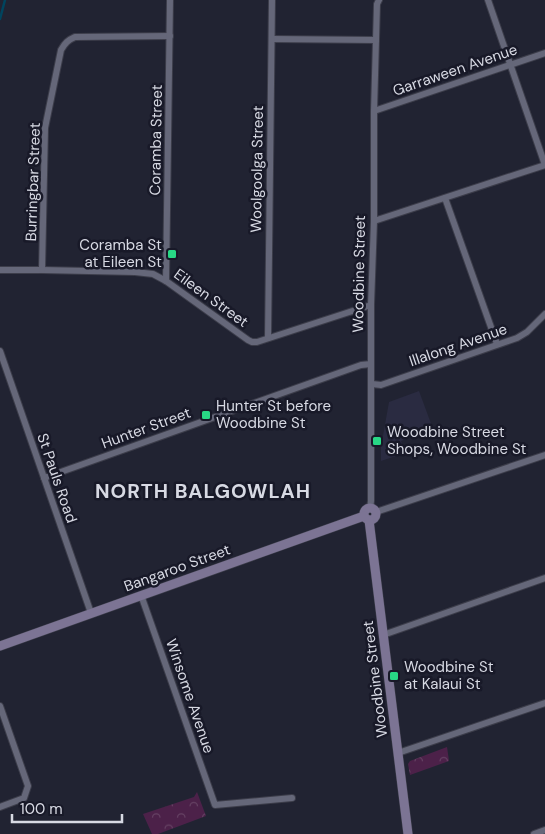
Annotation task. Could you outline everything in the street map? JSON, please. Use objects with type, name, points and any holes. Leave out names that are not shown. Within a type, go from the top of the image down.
[{"type":"street","name":"Coramba Street","points":[[166,281],[170,0]]},
{"type":"street","name":"Woolgoolga Street","points":[[268,338],[272,0]]},
{"type":"street","name":"Woodbine Street","points":[[373,510],[371,501],[371,305],[378,0]]},
{"type":"street","points":[[374,221],[545,165],[488,0]]},
{"type":"street","name":"Burringbar Street","points":[[42,270],[45,128],[61,50],[68,39],[75,36],[170,36]]},
{"type":"street","points":[[272,40],[376,40]]},
{"type":"street","name":"Garraween Avenue","points":[[374,111],[545,52]]},
{"type":"street","points":[[445,198],[497,344]]},
{"type":"street","name":"Eileen Street","points":[[0,270],[146,273],[157,276],[252,342],[258,342],[371,305]]},
{"type":"street","name":"Illalong Avenue","points":[[372,384],[381,385],[517,338],[544,317]]},
{"type":"street","name":"St Pauls Road","points":[[0,351],[91,613]]},
{"type":"street","name":"Hunter Street","points":[[44,478],[361,365],[371,364]]},
{"type":"street","points":[[366,518],[373,520],[375,517],[373,510],[545,455]]},
{"type":"street","name":"Woodbine Street","points":[[366,518],[408,834]]},
{"type":"street","name":"Bangaroo Street","points":[[0,646],[366,518]]},
{"type":"street","points":[[383,635],[545,578]]},
{"type":"street","name":"Winsome Avenue","points":[[141,596],[215,805],[292,798]]},
{"type":"street","points":[[398,753],[545,703]]},
{"type":"street","points":[[0,706],[28,786],[24,798],[0,807]]},
{"type":"street","points":[[534,834],[545,830]]},
{"type":"shaded area","points":[[419,391],[433,429],[401,441],[405,453],[381,461],[381,447],[389,402]]},
{"type":"green space","points":[[447,747],[449,761],[410,775],[408,764],[410,761]]},
{"type":"green space","points":[[197,792],[206,816],[158,834],[152,834],[143,814],[194,797]]},
{"type":"waterway","points":[[0,19],[5,0]]},
{"type":"place","name":"Coramba St at Eileen St","points":[[172,254]]},
{"type":"place","name":"Hunter St before Woodbine St","points":[[206,415]]},
{"type":"place","name":"Woodbine Street Shops, Woodbine St","points":[[377,441]]},
{"type":"place","name":"Woodbine St at Kalaui St","points":[[394,676]]},
{"type":"district","name":"NORTH BALGOWLAH","points":[[203,491]]}]
